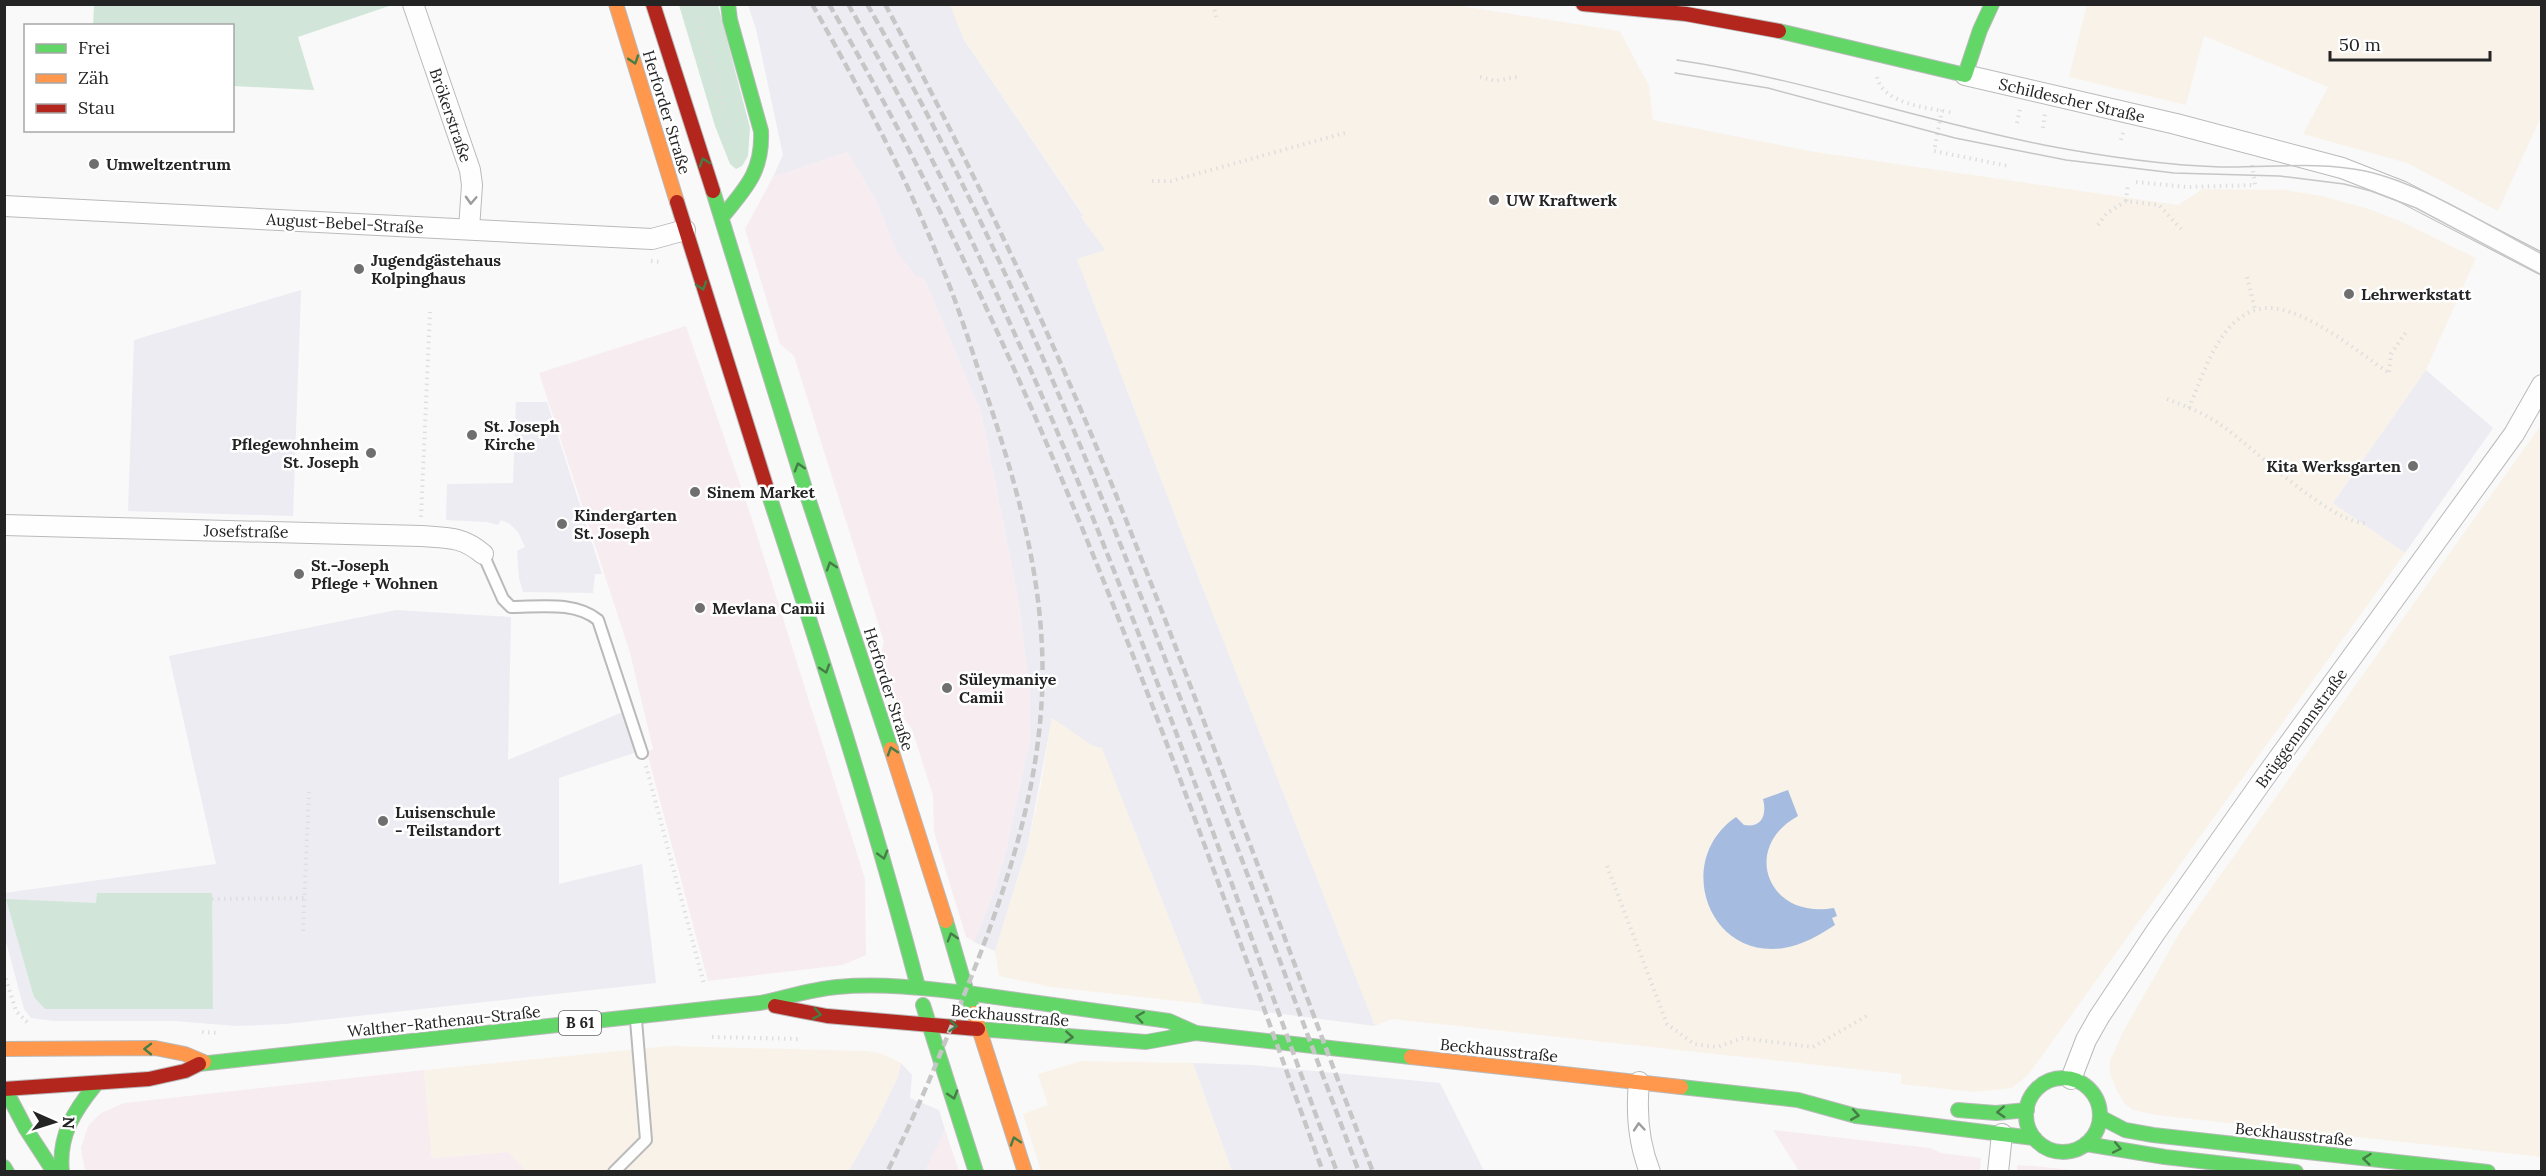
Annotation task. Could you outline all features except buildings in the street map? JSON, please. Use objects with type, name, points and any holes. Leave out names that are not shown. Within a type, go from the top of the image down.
[{"type":"main road","name":"Herforder Straße","points":[[616,4],[664,155],[685,230],[764,459],[876,830],[928,1024],[952,1091],[976,1172]]},
{"type":"main road","name":"Herforder Straße","points":[[653,4],[722,217],[807,495],[922,843],[978,1029],[1025,1172]]},
{"type":"main road","points":[[685,230],[722,217],[755,178],[763,145],[728,4]]},
{"type":"main road","name":"Schildescher Straße","points":[[1583,4],[1701,16],[1779,30],[1965,75]]},
{"type":"main road","points":[[1965,75],[1977,38],[1992,4]]},
{"type":"main road","points":[[787,477],[792,485],[807,495]]},
{"type":"main road","name":"Walther-Rathenau-Straße","points":[[5,1089],[96,1084],[168,1076],[204,1062],[289,1055],[760,1003],[834,987],[880,985],[967,993]]},
{"type":"main road","name":"Beckhausstraße","points":[[967,993],[1169,1021],[1196,1033]]},
{"type":"main road","name":"Walther-Rathenau-Straße","points":[[760,1003],[827,1016],[928,1024]]},
{"type":"main road","name":"Beckhausstraße","points":[[928,1024],[1146,1042],[1196,1033],[1798,1100],[1856,1116],[2034,1138]]},
{"type":"main road","name":"Walther-Rathenau-Straße","points":[[4,1049],[155,1048],[185,1054],[204,1062]]},
{"type":"main road","points":[[2057,1078],[2070,1078],[2091,1090],[2099,1105],[2100,1117],[2096,1133],[2086,1144],[2070,1151],[2058,1152],[2047,1148],[2034,1138],[2027,1121],[2027,1110],[2030,1098],[2046,1082],[2057,1078]]},
{"type":"main road","points":[[62,1172],[60,1145],[67,1125],[80,1102],[96,1084]]},
{"type":"main road","points":[[5,1089],[26,1129],[54,1172]]},
{"type":"main road","name":"Beckhausstraße","points":[[1798,1100],[1839,1096]]},
{"type":"main road","points":[[1940,1107],[1996,1113],[2027,1110]]},
{"type":"main road","name":"Beckhausstraße","points":[[2100,1117],[2126,1130],[2153,1135],[2488,1172]]},
{"type":"main road","points":[[2086,1144],[2164,1157],[2296,1172]]},
{"type":"main road","points":[[4,1167],[7,1172]]},
{"type":"street","name":"Brökerstraße","points":[[413,4],[470,170],[472,185],[469,230]]},
{"type":"street","name":"Schildescher Straße","points":[[1965,75],[2176,124],[2342,168],[2401,191],[2541,264]]},
{"type":"street","name":"August-Bebel-Straße","points":[[4,206],[652,239],[685,230]]},
{"type":"street","name":"Brüggemannstraße","points":[[2070,1078],[2095,1023],[2155,933],[2265,777],[2514,434],[2541,385]]},
{"type":"street","name":"Josefstraße","points":[[4,525],[459,538],[483,554]]},
{"type":"street","points":[[1639,1082],[1637,1101],[1640,1142],[1650,1172]]},
{"type":"street","points":[[1998,1172],[2002,1134]]},
{"type":"lane","points":[[483,554],[502,599],[511,607],[576,608],[589,612],[598,620],[642,753]]},
{"type":"lane","points":[[614,1172],[646,1140],[636,1016]]},
{"type":"path","points":[[696,4],[731,131],[729,136],[715,140]]},
{"type":"path","points":[[1213,4],[1217,20]]},
{"type":"path","points":[[1881,55],[1877,72],[1878,81],[1883,90],[1899,99],[1954,113]]},
{"type":"path","points":[[1480,77],[1496,81],[1521,76]]},
{"type":"path","points":[[1942,110],[1934,151],[2008,166]]},
{"type":"path","points":[[1152,181],[1171,181],[1348,132]]},
{"type":"path","points":[[2136,182],[2187,187],[2255,185]]},
{"type":"path","points":[[2126,201],[2128,184]]},
{"type":"path","points":[[2098,225],[2106,214],[2126,201],[2158,205],[2181,229]]},
{"type":"path","points":[[2247,277],[2255,309]]},
{"type":"path","points":[[2190,408],[2210,358],[2228,328],[2255,309],[2285,310],[2304,318],[2390,373],[2391,354],[2406,332]]},
{"type":"path","points":[[421,536],[430,312]]},
{"type":"path","points":[[2167,399],[2219,423],[2325,506],[2350,521],[2359,524],[2367,523]]},
{"type":"path","points":[[642,753],[710,1008]]},
{"type":"path","points":[[303,931],[309,792]]},
{"type":"path","points":[[1607,866],[1668,1024],[1694,1044],[1717,1047],[1743,1038],[1813,1047],[1870,1014]]},
{"type":"path","points":[[212,899],[305,898]]},
{"type":"path","points":[[4,973],[16,1011],[31,1026]]},
{"type":"path","points":[[708,1036],[808,1039]]},
{"type":"shaded area","points":[[2087,4],[2541,5],[2541,117],[2498,211],[2407,163],[2303,134],[2328,87],[2204,36],[2186,105],[2069,77]]},
{"type":"shaded area","points":[[748,5],[950,5],[964,40],[1105,250],[1077,259],[1196,571],[1375,1026],[1203,1004],[1102,748],[1093,746],[1052,718],[1028,844],[995,951],[974,942],[994,892],[1006,851],[1030,740],[1030,694],[1019,603],[981,412],[924,278],[917,277],[897,252],[876,200],[847,152],[773,177],[783,155],[756,29]]},
{"type":"shaded area","points":[[950,5],[1455,5],[1620,31],[1649,86],[1653,120],[1815,152],[2178,205],[2203,189],[2285,190],[2322,196],[2369,209],[2400,221],[2476,258],[2426,370],[2333,503],[2405,553],[2028,1075],[2012,1088],[1974,1092],[1901,1084],[1901,1074],[1392,1019],[1375,1026],[1196,571],[1077,259],[1104,250],[1081,217],[1083,214],[964,40]]},
{"type":"shaded area","points":[[847,152],[876,200],[897,252],[924,278],[981,412],[1019,603],[1030,694],[1030,740],[1006,851],[994,892],[974,942],[966,937],[934,832],[933,796],[912,729],[894,705],[879,658],[884,642],[794,356],[780,344],[745,229],[773,177]]},
{"type":"shaded area","points":[[301,290],[293,516],[128,511],[134,340]]},
{"type":"shaded area","points":[[686,326],[750,513],[865,879],[866,955],[843,965],[708,981],[647,752],[653,749],[630,653],[539,373]]},
{"type":"shaded area","name":"Kita Werksgarten","points":[[2426,370],[2493,428],[2405,553],[2333,503]]},
{"type":"shaded area","points":[[516,402],[547,402],[602,574],[595,574],[593,593],[523,592],[519,578],[517,551],[525,547],[518,532],[510,524],[501,520],[498,525],[487,522],[446,520],[447,484],[513,483]]},
{"type":"shaded area","points":[[2541,425],[2541,1157],[2156,1115],[2133,1110],[2124,1103],[2117,1091],[2110,1074],[2110,1061],[2123,1032],[2181,930]]},
{"type":"shaded area","name":"Luisenschule - Teilstandort","points":[[396,610],[511,617],[508,760],[623,712],[637,752],[559,778],[559,884],[642,864],[656,983],[285,1024],[237,1026],[175,1021],[54,1021],[31,1018],[24,1009],[5,938],[4,893],[216,864],[169,656]]},
{"type":"shaded area","points":[[1052,717],[1093,746],[1102,748],[1203,1004],[1051,987],[999,976],[995,951],[1028,844],[1041,785]]},
{"type":"shaded area","points":[[670,1046],[866,1051],[880,1053],[901,1063],[898,1077],[849,1172],[527,1172],[508,1152],[432,1158],[424,1070]]},
{"type":"shaded area","points":[[1081,1061],[1193,1063],[1232,1171],[1041,1171],[1023,1114],[1048,1105],[1038,1074]]},
{"type":"shaded area","points":[[901,1063],[912,1075],[910,1098],[939,1110],[945,1130],[925,1171],[849,1171],[877,1121],[898,1077]]},
{"type":"shaded area","points":[[1193,1063],[1252,1065],[1440,1083],[1484,1171],[1232,1171]]},
{"type":"shaded area","points":[[424,1070],[432,1158],[508,1152],[527,1171],[85,1171],[81,1148],[88,1126],[101,1113],[124,1103]]},
{"type":"shaded area","points":[[945,1130],[959,1171],[925,1172],[929,1162]]},
{"type":"shaded area","points":[[1773,1130],[1930,1148],[1941,1153],[1981,1158],[1980,1171],[1799,1171]]},
{"type":"shaded area","points":[[2017,1165],[2033,1166],[2083,1171],[2017,1171]]},
{"type":"green space","points":[[94,4],[392,5],[298,37],[314,90],[234,86],[234,24],[93,24]]},
{"type":"green space","points":[[679,5],[718,5],[750,128],[748,156],[742,166],[736,169],[730,164],[715,126]]},
{"type":"green space","points":[[97,893],[212,893],[213,1009],[45,1009],[34,997],[6,899],[96,903]]},
{"type":"water","points":[[1788,790],[1798,816],[1780,830],[1770,846],[1766,862],[1770,878],[1778,893],[1792,903],[1811,909],[1834,908],[1837,916],[1832,918],[1835,925],[1804,942],[1784,948],[1758,948],[1736,939],[1719,923],[1708,903],[1703,881],[1706,857],[1717,835],[1736,817],[1744,825],[1759,822],[1764,810],[1763,799]]},
{"type":"tram line","points":[[1677,60],[1815,88],[1998,135],[2087,153],[2198,166],[2329,166],[2365,171],[2387,177],[2433,196],[2542,254]]},
{"type":"tram line","points":[[1675,73],[1768,88],[1955,138],[2066,160],[2174,173],[2279,176],[2344,184],[2371,191],[2416,208],[2542,275]]},
{"type":"railway","points":[[812,4],[898,166],[958,308],[1017,495],[1040,614],[1042,695],[1039,735],[1033,774],[1015,850],[991,926],[962,1000],[887,1172]]},
{"type":"railway","points":[[829,4],[905,143],[976,286],[1041,430],[1160,725],[1323,1172]]},
{"type":"railway","points":[[848,4],[924,143],[993,286],[1057,430],[1173,725],[1337,1172]]},
{"type":"railway","points":[[867,4],[956,172],[997,257],[1074,431],[1179,695],[1359,1172]]},
{"type":"railway","points":[[885,4],[1002,234],[1106,470],[1175,645],[1373,1172]]},
{"type":"traffic: fast","points":[[722,217],[751,178],[756,168],[761,145],[761,131],[730,20],[728,4]]},
{"type":"traffic: fast","points":[[1779,31],[1965,75],[1980,30],[1992,4]]},
{"type":"traffic: fast","points":[[713,191],[807,495],[891,749]]},
{"type":"traffic: fast","points":[[767,489],[865,799],[918,987]]},
{"type":"traffic: fast","points":[[946,921],[967,993],[1169,1021],[1196,1033]]},
{"type":"traffic: fast","points":[[199,1064],[760,1003],[837,987],[902,987],[967,993],[974,1013]]},
{"type":"traffic: fast","points":[[923,1005],[976,1172]]},
{"type":"traffic: fast","points":[[978,1029],[1146,1042],[1196,1033],[1411,1057]]},
{"type":"traffic: fast","points":[[2063,1078],[2077,1081],[2089,1089],[2097,1101],[2100,1115],[2097,1129],[2089,1141],[2077,1149],[2063,1152],[2049,1149],[2037,1141],[2029,1129],[2026,1115],[2029,1101],[2037,1089],[2049,1081],[2063,1078]]},
{"type":"traffic: fast","points":[[62,1172],[61,1159],[65,1135],[81,1104],[96,1084]]},
{"type":"traffic: fast","points":[[1681,1087],[1798,1100],[1856,1116],[2034,1138]]},
{"type":"traffic: fast","points":[[5,1089],[26,1129],[54,1172]]},
{"type":"traffic: fast","points":[[1958,1110],[1996,1113],[2027,1110]]},
{"type":"traffic: fast","points":[[2100,1117],[2125,1130],[2153,1135],[2488,1172]]},
{"type":"traffic: fast","points":[[2086,1144],[2165,1157],[2296,1172]]},
{"type":"traffic: fast","points":[[4,1167],[7,1172]]},
{"type":"traffic: slow","points":[[616,4],[677,202]]},
{"type":"traffic: slow","points":[[891,749],[946,921]]},
{"type":"traffic: slow","points":[[974,1013],[1025,1172]]},
{"type":"traffic: slow","points":[[4,1049],[155,1048],[185,1054],[204,1062]]},
{"type":"traffic: slow","points":[[1411,1057],[1681,1087]]},
{"type":"traffic: jam","points":[[653,4],[713,191]]},
{"type":"traffic: jam","points":[[1583,4],[1686,14],[1779,31]]},
{"type":"traffic: jam","points":[[677,202],[767,489]]},
{"type":"traffic: jam","points":[[775,1006],[827,1016],[978,1029]]},
{"type":"traffic: jam","points":[[4,1089],[149,1079],[185,1071],[199,1064]]},
{"type":"place","name":"Umweltzentrum","points":[[94,164]]},
{"type":"place","name":"UW Kraftwerk","points":[[1494,200]]},
{"type":"place","name":"Jugendgästehaus Kolpinghaus","points":[[359,269]]},
{"type":"place","name":"Lehrwerkstatt","points":[[2349,294]]},
{"type":"place","name":"St. Joseph Kirche","points":[[472,435]]},
{"type":"place","name":"Pflegewohnheim St. Joseph","points":[[371,453]]},
{"type":"place","name":"Kita Werksgarten","points":[[2413,466]]},
{"type":"place","name":"Sinem Market","points":[[695,492]]},
{"type":"place","name":"Kindergarten St. Joseph","points":[[562,524]]},
{"type":"place","name":"St.-Joseph Pflege + Wohnen","points":[[299,574]]},
{"type":"place","name":"Mevlana Camii","points":[[700,608]]},
{"type":"place","name":"Süleymaniye Camii","points":[[947,688]]},
{"type":"place","name":"Luisenschule - Teilstandort","points":[[383,821]]}]
